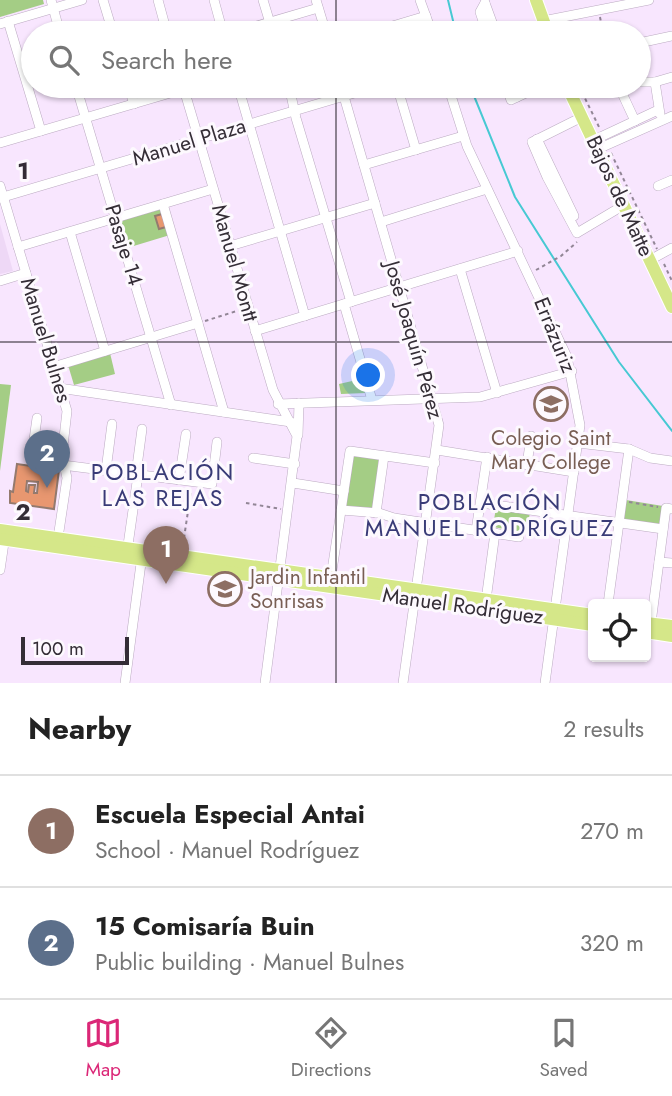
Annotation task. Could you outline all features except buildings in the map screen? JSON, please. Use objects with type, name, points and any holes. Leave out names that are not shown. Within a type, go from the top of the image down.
[{"type":"main road","points":[[536,0],[543,21]]},
{"type":"main road","name":"Bajos de Matte","points":[[573,98],[582,117],[600,143],[624,205],[655,257],[672,307]]},
{"type":"main road","name":"Manuel Rodríguez","points":[[2,535],[58,538],[127,553]]},
{"type":"main road","name":"Manuel Rodríguez","points":[[2,535],[555,614],[588,615]]},
{"type":"main road","name":"Manuel Rodríguez","points":[[280,575],[331,577],[416,594],[486,600],[588,624]]},
{"type":"main road","points":[[651,626],[672,626]]},
{"type":"main road","points":[[651,627],[672,636]]},
{"type":"street","points":[[21,73],[4,23],[52,4],[82,0]]},
{"type":"street","points":[[103,0],[109,21]]},
{"type":"street","points":[[158,0],[164,21]]},
{"type":"street","points":[[214,0],[220,21]]},
{"type":"street","points":[[263,0],[270,21]]},
{"type":"street","points":[[420,0],[428,21]]},
{"type":"street","points":[[563,21],[598,9],[649,0]]},
{"type":"street","points":[[484,21],[481,12],[489,1]]},
{"type":"street","points":[[489,1],[493,21]]},
{"type":"street","points":[[272,21],[317,2],[323,21]]},
{"type":"street","points":[[52,4],[57,21]]},
{"type":"street","points":[[409,21],[426,16]]},
{"type":"street","points":[[651,41],[672,37]]},
{"type":"street","points":[[651,82],[672,77]]},
{"type":"street","points":[[655,82],[660,114]]},
{"type":"street","points":[[30,98],[41,131]]},
{"type":"street","name":"Pasaje 14","points":[[80,98],[171,405]]},
{"type":"street","points":[[132,98],[134,104]]},
{"type":"street","points":[[0,143],[151,98]]},
{"type":"street","name":"Manuel Montt","points":[[186,98],[278,404],[297,436]]},
{"type":"street","points":[[241,98],[305,316]]},
{"type":"street","points":[[292,98],[326,218],[372,400]]},
{"type":"street","name":"Manuel Plaza","points":[[2,197],[295,110],[325,98]]},
{"type":"street","name":"José Joaquín Pérez","points":[[345,98],[439,425],[403,683]]},
{"type":"street","points":[[400,98],[415,150]]},
{"type":"street","name":"Errázuriz","points":[[452,98],[463,136],[568,357],[580,414],[569,515],[545,683]]},
{"type":"street","points":[[624,98],[635,121]]},
{"type":"street","points":[[600,143],[660,114]]},
{"type":"street","points":[[600,143],[635,121],[660,114],[672,116]]},
{"type":"street","points":[[582,117],[534,140],[547,177],[579,232],[624,205]]},
{"type":"street","points":[[364,165],[463,136]]},
{"type":"street","points":[[658,187],[672,180]]},
{"type":"street","name":"Manuel Bulnes","points":[[0,186],[67,411],[62,455],[67,478],[58,538]]},
{"type":"street","points":[[18,247],[213,188]]},
{"type":"street","points":[[381,222],[487,189]]},
{"type":"street","points":[[230,246],[375,203]]},
{"type":"street","points":[[163,204],[224,412]]},
{"type":"street","points":[[70,232],[105,351]]},
{"type":"street","points":[[655,257],[672,248]]},
{"type":"street","points":[[255,331],[518,251]]},
{"type":"street","points":[[460,269],[497,393]]},
{"type":"street","points":[[0,281],[26,273]]},
{"type":"street","points":[[53,367],[198,323]]},
{"type":"street","points":[[278,404],[472,398],[572,371]]},
{"type":"street","points":[[59,388],[290,422]]},
{"type":"street","points":[[265,683],[293,483],[299,403]]},
{"type":"street","points":[[37,418],[32,461],[212,484],[217,442]]},
{"type":"street","points":[[106,470],[112,424]]},
{"type":"street","points":[[127,553],[142,429]]},
{"type":"street","points":[[179,480],[186,434]]},
{"type":"street","points":[[527,465],[531,436]]},
{"type":"street","points":[[578,443],[629,449],[650,458],[672,461]]},
{"type":"street","points":[[609,599],[629,449]]},
{"type":"street","points":[[437,450],[574,472]]},
{"type":"street","points":[[331,577],[350,451],[435,463]]},
{"type":"street","points":[[376,513],[384,456]]},
{"type":"street","points":[[477,531],[487,457]]},
{"type":"street","points":[[253,458],[295,464]]},
{"type":"street","points":[[293,483],[344,491]]},
{"type":"street","points":[[481,503],[663,528]]},
{"type":"street","points":[[651,609],[663,528],[669,508]]},
{"type":"street","points":[[341,510],[376,513],[519,537]]},
{"type":"street","points":[[486,600],[495,533]]},
{"type":"street","points":[[0,570],[2,535]]},
{"type":"street","points":[[125,683],[142,555]]},
{"type":"street","points":[[659,562],[672,564]]},
{"type":"path","points":[[598,9],[600,21]]},
{"type":"path","points":[[583,98],[600,143],[655,257],[672,281]]},
{"type":"path","points":[[529,274],[561,256],[580,240],[579,232]]},
{"type":"path","points":[[198,323],[248,308]]},
{"type":"path","points":[[184,538],[193,482]]},
{"type":"path","points":[[622,501],[669,508]]},
{"type":"path","points":[[246,503],[289,510]]},
{"type":"shaded area","points":[[0,224],[13,271],[0,274]]},
{"type":"green space","points":[[0,0],[43,0],[44,4],[0,17]]},
{"type":"green space","points":[[162,209],[170,235],[127,248],[119,221]]},
{"type":"green space","points":[[110,353],[115,374],[74,385],[68,365]]},
{"type":"green space","points":[[361,379],[366,393],[341,394],[339,384]]},
{"type":"green space","points":[[0,384],[11,385],[0,471]]},
{"type":"green space","points":[[353,453],[382,458],[374,513],[344,508]]},
{"type":"green space","points":[[626,500],[663,506],[660,526],[623,520]]},
{"type":"green space","points":[[496,507],[530,513],[526,533],[493,527]]},
{"type":"waterway","points":[[448,0],[453,21]]},
{"type":"waterway","points":[[475,98],[515,197],[619,362],[672,431]]},
{"type":"place","name":"Colegio Saint Mary College","points":[[551,404]]},
{"type":"place","name":"15 Comisaría Buin","points":[[47,488]]},
{"type":"place","name":"Escuela Especial Antai","points":[[166,584]]},
{"type":"place","name":"Jardin Infantil Sonrisas","points":[[225,589]]},
{"type":"district","name":"POBLACIÓN LAS REJAS","points":[[163,485]]},
{"type":"district","name":"POBLACIÓN MANUEL RODRÍGUEZ","points":[[490,515]]}]
